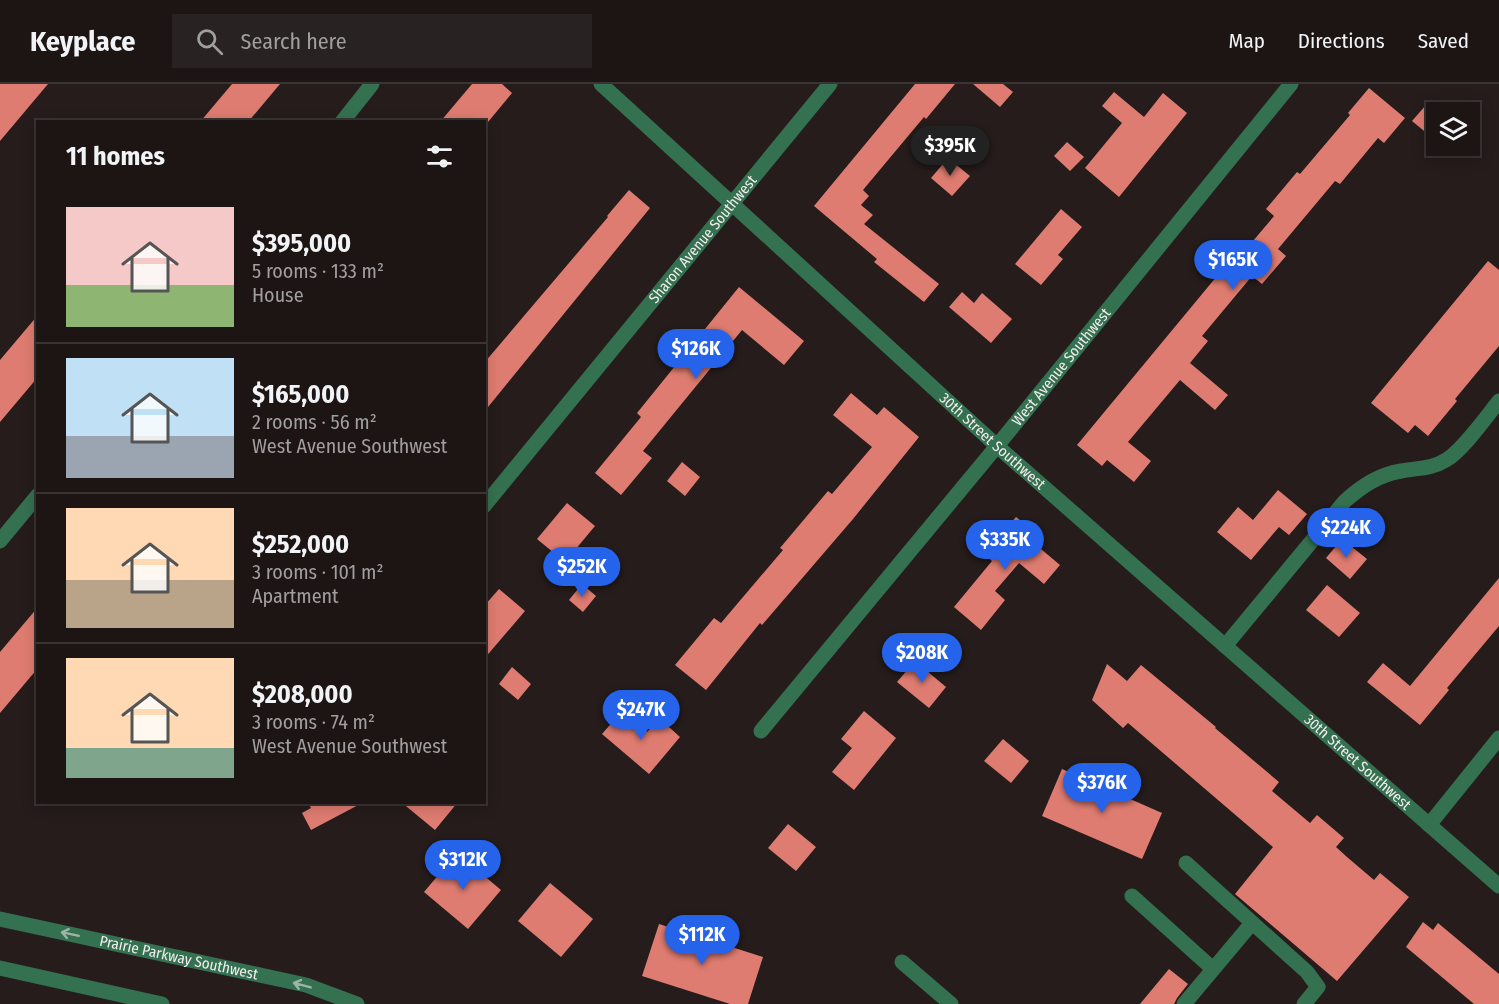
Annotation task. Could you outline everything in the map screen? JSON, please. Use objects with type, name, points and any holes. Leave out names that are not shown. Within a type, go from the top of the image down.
[{"type":"street","points":[[344,120],[372,84]]},
{"type":"street","name":"30th Street Southwest","points":[[601,84],[997,446],[1499,886]]},
{"type":"street","name":"Sharon Avenue Southwest","points":[[486,504],[830,84]]},
{"type":"street","name":"West Avenue Southwest","points":[[761,731],[997,446],[1291,84]]},
{"type":"street","points":[[1226,646],[1345,501],[1378,477],[1429,467],[1448,460],[1499,401]]},
{"type":"street","points":[[0,541],[36,497]]},
{"type":"street","points":[[1429,825],[1499,738]]},
{"type":"street","points":[[1186,863],[1307,972],[1318,987],[1304,1004]]},
{"type":"street","points":[[1132,896],[1214,969]]},
{"type":"street","name":"Prairie Parkway Southwest","points":[[0,919],[306,986],[357,1004]]},
{"type":"street","points":[[1184,1004],[1252,923]]},
{"type":"street","points":[[902,962],[951,1004]]},
{"type":"street","points":[[0,968],[162,1004]]},
{"type":"building","points":[[0,84],[48,84],[0,141]]},
{"type":"building","points":[[232,84],[280,84],[250,120],[202,120]]},
{"type":"building","points":[[472,84],[502,84],[512,93],[488,122],[486,120],[442,120]]},
{"type":"building","points":[[915,84],[955,84],[863,190],[869,196],[861,205],[873,215],[864,224],[939,284],[924,302],[874,262],[877,259],[814,206]]},
{"type":"building","points":[[973,84],[1003,84],[1013,92],[1000,107]]},
{"type":"building","points":[[1369,88],[1405,118],[1384,143],[1378,138],[1340,184],[1335,181],[1278,249],[1286,256],[1262,284],[1252,276],[1202,336],[1208,341],[1190,363],[1228,395],[1215,410],[1180,380],[1128,442],[1151,461],[1134,482],[1107,460],[1102,466],[1077,445],[1222,270],[1226,273],[1274,216],[1266,209],[1297,172],[1300,174],[1350,115],[1348,113]]},
{"type":"building","points":[[1114,92],[1144,117],[1163,93],[1187,113],[1119,197],[1085,168],[1122,123],[1102,106]]},
{"type":"building","points":[[1426,105],[1426,133],[1412,121]]},
{"type":"building","points":[[1067,142],[1084,157],[1070,171],[1054,156]]},
{"type":"building","points":[[948,158],[970,176],[952,196],[931,178]]},
{"type":"building","points":[[629,190],[650,208],[486,410],[486,361]]},
{"type":"building","points":[[1061,209],[1082,227],[1058,255],[1063,259],[1041,285],[1015,264]]},
{"type":"building","points":[[1488,261],[1499,270],[1499,346],[1428,436],[1415,425],[1408,433],[1371,403]]},
{"type":"building","points":[[739,287],[804,341],[784,365],[742,330],[643,451],[652,458],[621,495],[595,473],[641,417],[637,413]]},
{"type":"building","points":[[962,292],[974,303],[982,293],[1012,319],[991,343],[949,307]]},
{"type":"building","points":[[36,317],[36,379],[0,422],[0,360]]},
{"type":"building","points":[[851,393],[877,415],[884,407],[919,437],[853,519],[762,625],[760,623],[706,690],[675,665],[714,618],[721,623],[783,550],[780,548],[828,491],[832,494],[872,447],[833,415]]},
{"type":"building","points":[[682,462],[700,477],[685,496],[667,481]]},
{"type":"building","points":[[1278,490],[1307,514],[1289,535],[1279,527],[1251,560],[1217,532],[1238,507],[1253,520]]},
{"type":"building","points":[[567,503],[595,526],[565,562],[537,539]]},
{"type":"building","points":[[1016,517],[1041,537],[1035,544],[1060,565],[1044,584],[1019,563],[995,591],[1005,600],[981,630],[954,607],[992,561],[985,554]]},
{"type":"building","points":[[1342,539],[1367,559],[1350,579],[1326,558]]},
{"type":"building","points":[[1499,578],[1499,626],[1447,688],[1449,690],[1420,725],[1367,682],[1383,663],[1410,686]]},
{"type":"building","points":[[582,584],[596,596],[583,612],[569,600]]},
{"type":"building","points":[[1327,585],[1360,613],[1339,637],[1306,610]]},
{"type":"building","points":[[499,589],[525,611],[486,657],[486,604]]},
{"type":"building","points":[[36,609],[36,670],[0,713],[0,652]]},
{"type":"building","points":[[915,661],[946,687],[929,708],[897,682]]},
{"type":"building","points":[[1107,664],[1127,681],[1141,665],[1279,782],[1272,791],[1310,823],[1317,815],[1344,838],[1336,847],[1347,857],[1374,880],[1380,873],[1409,897],[1337,981],[1235,894],[1273,847],[1128,723],[1123,728],[1092,700]]},
{"type":"building","points":[[512,667],[531,684],[518,700],[499,684]]},
{"type":"building","points":[[622,711],[647,732],[659,718],[680,737],[649,774],[602,734]]},
{"type":"building","points":[[864,711],[896,738],[854,790],[832,772],[852,748],[841,739]]},
{"type":"building","points":[[1003,739],[1029,761],[1011,783],[984,761]]},
{"type":"building","points":[[1062,769],[1162,813],[1142,859],[1042,816]]},
{"type":"building","points":[[309,804],[360,804],[311,830],[302,813],[311,808]]},
{"type":"building","points":[[403,804],[456,804],[435,830]]},
{"type":"building","points":[[788,824],[816,847],[796,871],[768,848]]},
{"type":"building","points":[[457,853],[501,890],[468,929],[424,892]]},
{"type":"building","points":[[550,883],[593,919],[561,957],[518,921]]},
{"type":"building","points":[[1423,922],[1433,930],[1438,923],[1499,974],[1499,1004],[1474,1004],[1406,947]]},
{"type":"building","points":[[659,924],[763,957],[748,1004],[730,1004],[642,976]]},
{"type":"building","points":[[1169,969],[1188,984],[1174,1004],[1140,1004]]}]
